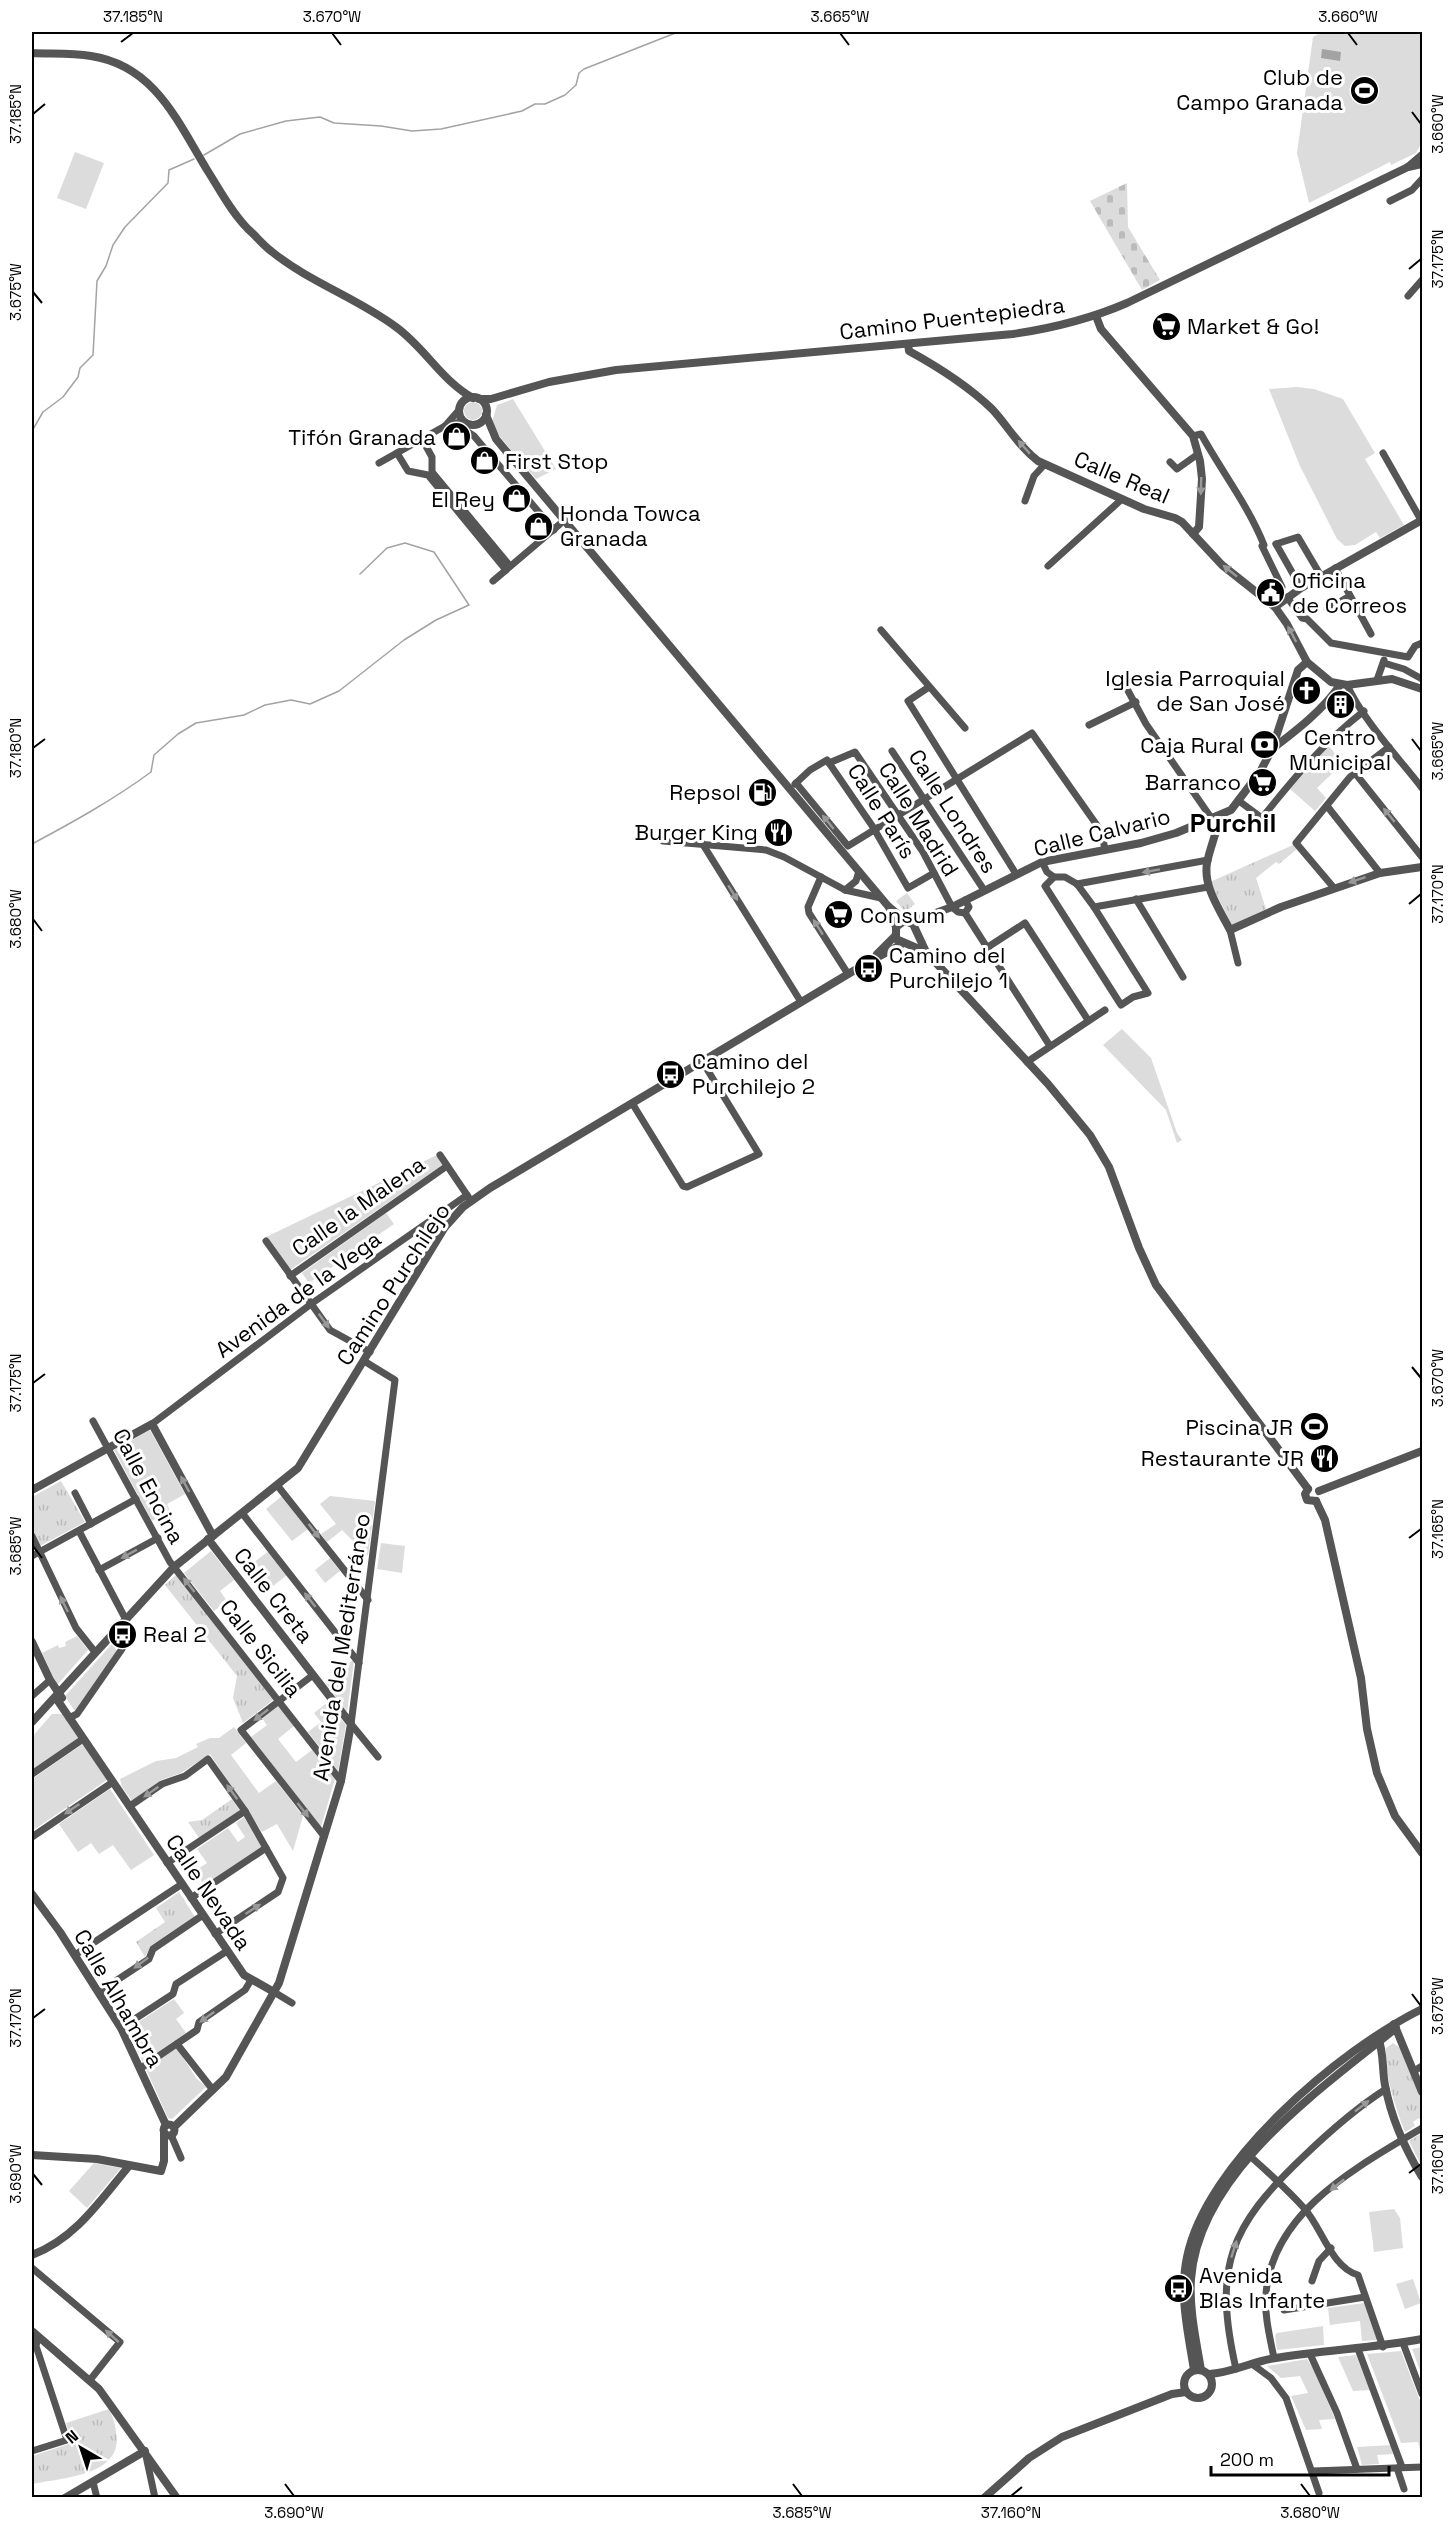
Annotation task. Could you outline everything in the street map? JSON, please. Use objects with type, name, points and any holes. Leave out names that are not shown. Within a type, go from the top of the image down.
[{"type":"street","points":[[32,52],[92,57],[115,63],[151,84],[162,97],[228,203],[245,226],[270,251],[397,327],[420,348],[448,381],[485,405],[486,414],[496,439]]},
{"type":"street","name":"Camino Puentepiedra","points":[[1408,167],[1422,155]]},
{"type":"street","name":"Camino Puentepiedra","points":[[476,398],[506,395],[549,382],[605,372],[1050,329],[1096,316],[1408,167],[1422,164]]},
{"type":"street","points":[[1390,201],[1412,190],[1422,179]]},
{"type":"street","points":[[1408,296],[1422,280]]},
{"type":"street","points":[[1096,316],[1101,329],[1193,436],[1202,479],[1199,527],[1193,534]]},
{"type":"street","name":"Calle Real","points":[[908,344],[909,351],[959,380],[993,410],[1032,456],[1044,465],[1144,509],[1175,518],[1222,565],[1275,608],[1287,624],[1307,662]]},
{"type":"street","points":[[448,381],[459,410],[458,422]]},
{"type":"street","name":"Camino Puentepiedra","points":[[486,414],[492,405],[506,395]]},
{"type":"street","points":[[445,426],[465,400],[476,398]]},
{"type":"street","points":[[474,425],[482,422],[486,414]]},
{"type":"street","points":[[458,422],[474,436],[554,530]]},
{"type":"street","points":[[379,463],[445,426],[458,422],[474,425],[496,439],[805,800],[848,846],[1032,733],[1101,831],[1105,849]]},
{"type":"street","points":[[1193,436],[1201,434],[1221,472],[1247,507],[1264,545],[1262,546],[1282,587]]},
{"type":"street","points":[[422,439],[432,457],[432,472],[508,568]]},
{"type":"street","points":[[398,453],[408,471],[428,476],[508,568]]},
{"type":"street","points":[[1275,608],[1287,597],[1321,576],[1422,520],[1383,453]]},
{"type":"street","points":[[1170,462],[1177,469],[1198,454]]},
{"type":"street","points":[[1025,501],[1034,476],[1044,465]]},
{"type":"street","points":[[1048,566],[1122,499]]},
{"type":"street","points":[[493,581],[560,524]]},
{"type":"street","points":[[1276,544],[1298,537],[1321,576]]},
{"type":"street","points":[[1264,545],[1274,540],[1301,588]]},
{"type":"street","points":[[1335,568],[1371,634]]},
{"type":"street","points":[[1327,609],[1350,596]]},
{"type":"street","points":[[1287,597],[1302,618],[1307,619],[1331,643],[1408,657],[1416,646],[1422,643]]},
{"type":"street","points":[[881,630],[965,728]]},
{"type":"street","points":[[1377,680],[1386,653]]},
{"type":"street","points":[[1307,662],[1331,682],[1343,685],[1377,680],[1422,679]]},
{"type":"street","name":"Calle Calvario","points":[[895,932],[908,922],[952,907],[1042,862],[1141,843],[1216,818],[1231,810],[1260,772],[1281,736],[1299,670],[1307,662]]},
{"type":"street","points":[[1384,663],[1404,669],[1422,689]]},
{"type":"street","points":[[1343,685],[1389,747],[1420,778],[1422,788]]},
{"type":"street","points":[[1281,736],[1332,697],[1343,685]]},
{"type":"street","points":[[929,687],[908,701],[1016,874]]},
{"type":"street","points":[[1126,687],[1153,734],[1216,818],[1217,834],[1208,860],[1208,887],[1230,930],[1238,963]]},
{"type":"street","points":[[1089,725],[1136,702]]},
{"type":"street","points":[[1239,801],[1262,818],[1299,771],[1337,732],[1364,711]]},
{"type":"street","points":[[1334,888],[1296,843],[1355,773],[1389,747]]},
{"type":"street","name":"Calle Londres","points":[[891,751],[984,891]]},
{"type":"street","name":"Calle Madrid","points":[[828,761],[855,752],[898,815],[952,907]]},
{"type":"street","points":[[793,786],[810,770],[828,761]]},
{"type":"street","name":"Calle París","points":[[828,761],[874,830],[908,888],[934,873]]},
{"type":"street","points":[[1355,773],[1422,857]]},
{"type":"street","points":[[805,800],[881,898],[917,933],[926,952],[1074,1114],[1101,1153],[1118,1190],[1146,1266],[1164,1298],[1308,1488]]},
{"type":"street","points":[[1327,806],[1380,873]]},
{"type":"street","points":[[663,842],[702,843],[766,850],[784,857],[845,890],[881,898]]},
{"type":"street","points":[[702,843],[801,1002]]},
{"type":"street","points":[[1077,884],[1208,860]]},
{"type":"street","points":[[1042,862],[1047,872],[1054,876],[1065,877],[1077,884],[1148,993],[1134,997],[1121,1005],[1045,886],[1054,876]]},
{"type":"street","points":[[1230,930],[1281,907],[1334,888],[1380,873],[1422,867]]},
{"type":"street","points":[[845,890],[856,882],[859,871]]},
{"type":"street","points":[[821,877],[808,907],[809,913],[848,974]]},
{"type":"street","points":[[1094,907],[1208,887]]},
{"type":"street","points":[[1136,899],[1183,977]]},
{"type":"street","points":[[965,900],[969,907],[965,913]]},
{"type":"street","points":[[888,906],[895,932],[905,944],[926,952]]},
{"type":"street","points":[[952,907],[958,912],[965,913],[1050,1046]]},
{"type":"street","name":"Calle Calvario","points":[[905,944],[917,933],[928,917]]},
{"type":"street","points":[[988,948],[1025,923],[1088,1020]]},
{"type":"street","name":"Camino Purchilejo","points":[[865,964],[895,932]]},
{"type":"street","name":"Camino Purchilejo","points":[[58,1694],[174,1567],[298,1468],[370,1352],[441,1224],[456,1207],[865,964],[905,944]]},
{"type":"street","points":[[1027,1062],[1106,1010]]},
{"type":"street","points":[[632,1103],[683,1186],[691,1186],[759,1154],[702,1061]]},
{"type":"street","name":"Calle la Malena","points":[[440,1155],[469,1198]]},
{"type":"street","name":"Calle la Malena","points":[[290,1276],[447,1166]]},
{"type":"street","name":"Avenida de la Vega","points":[[152,1424],[311,1304],[441,1224],[456,1207]]},
{"type":"street","points":[[266,1241],[330,1330],[370,1352]]},
{"type":"street","name":"Avenida del Mediterráneo","points":[[169,2130],[226,2077],[279,1983],[341,1781],[360,1663],[395,1380],[364,1361]]},
{"type":"street","name":"Calle Encina","points":[[93,1421],[174,1567]]},
{"type":"street","points":[[32,1490],[152,1424]]},
{"type":"street","name":"Calle Creta","points":[[152,1424],[210,1538],[378,1757]]},
{"type":"street","points":[[1319,1491],[1422,1451]]},
{"type":"street","points":[[277,1485],[368,1600]]},
{"type":"street","points":[[1308,1488],[1314,1487],[1319,1491]]},
{"type":"street","points":[[1308,1488],[1305,1494],[1307,1500],[1316,1501]]},
{"type":"street","points":[[1316,1501],[1319,1498],[1319,1491]]},
{"type":"street","points":[[75,1493],[91,1524]]},
{"type":"street","points":[[35,1554],[136,1500]]},
{"type":"street","points":[[1316,1501],[1324,1520],[1361,1678],[1367,1729],[1377,1773],[1395,1816],[1422,1853]]},
{"type":"street","points":[[242,1513],[360,1663]]},
{"type":"street","points":[[78,1531],[125,1618]]},
{"type":"street","points":[[32,1536],[35,1554],[76,1628],[94,1652]]},
{"type":"street","points":[[99,1570],[158,1538]]},
{"type":"street","name":"Calle Sicilia","points":[[174,1567],[341,1781]]},
{"type":"street","points":[[32,1642],[35,1658],[83,1739],[93,1748]]},
{"type":"street","points":[[71,1716],[77,1714],[122,1649]]},
{"type":"street","points":[[313,1675],[241,1730],[324,1836]]},
{"type":"street","points":[[32,1696],[50,1680]]},
{"type":"street","points":[[32,1722],[58,1694]]},
{"type":"street","points":[[71,1716],[93,1748]]},
{"type":"street","points":[[32,1774],[83,1739]]},
{"type":"street","name":"Calle Nevada","points":[[93,1748],[111,1770],[113,1782],[244,1975],[292,2003]]},
{"type":"street","points":[[130,1806],[162,1784],[184,1776],[208,1760],[245,1811],[283,1878],[278,1892],[215,1934]]},
{"type":"street","points":[[32,1837],[113,1782]]},
{"type":"street","points":[[168,1863],[245,1811]]},
{"type":"street","points":[[191,1898],[267,1848]]},
{"type":"street","points":[[75,1955],[182,1884]]},
{"type":"street","name":"Calle Alhambra","points":[[32,1894],[75,1955],[121,2028],[169,2130]]},
{"type":"street","points":[[99,1992],[149,1959],[153,1949],[203,1915]]},
{"type":"street","points":[[121,2028],[173,1994],[176,1984],[227,1951]]},
{"type":"street","points":[[141,2068],[197,2030],[199,2022],[245,1990],[251,1980]]},
{"type":"street","points":[[1201,2371],[1192,2312],[1191,2278],[1194,2258],[1205,2223],[1214,2205],[1251,2157],[1316,2091],[1395,2026],[1422,2009]]},
{"type":"street","points":[[1395,2026],[1422,2092]]},
{"type":"street","points":[[1379,2041],[1386,2089],[1402,2140],[1422,2177]]},
{"type":"street","points":[[1212,2385],[1201,2371],[1184,2304],[1184,2275],[1191,2238],[1205,2206],[1233,2167],[1272,2123],[1315,2082],[1379,2041],[1402,2042]]},
{"type":"street","points":[[177,2044],[213,2090]]},
{"type":"street","points":[[1414,2071],[1422,2067]]},
{"type":"street","points":[[1236,2369],[1226,2298],[1228,2272],[1234,2249],[1247,2219],[1278,2182],[1337,2127],[1386,2089]]},
{"type":"street","points":[[1274,2358],[1265,2297],[1271,2263],[1285,2235],[1306,2210],[1347,2177],[1422,2128]]},
{"type":"street","points":[[169,2130],[181,2158]]},
{"type":"street","points":[[32,2155],[97,2159],[161,2170],[169,2130]]},
{"type":"street","points":[[1251,2157],[1306,2210],[1345,2270],[1358,2275],[1383,2347]]},
{"type":"street","points":[[32,2255],[51,2248],[73,2230],[129,2166]]},
{"type":"street","points":[[1312,2282],[1319,2261],[1330,2248]]},
{"type":"street","points":[[32,2268],[120,2342],[90,2380]]},
{"type":"street","points":[[1284,2310],[1365,2296]]},
{"type":"street","points":[[35,2334],[90,2380],[118,2413],[177,2498]]},
{"type":"street","points":[[32,2451],[67,2440],[36,2346],[35,2334]]},
{"type":"street","points":[[1226,2372],[1212,2385],[1208,2394],[1200,2398],[1192,2396],[1185,2387],[1187,2375],[1201,2371],[1226,2372],[1274,2358],[1383,2347],[1422,2339]]},
{"type":"street","points":[[1403,2343],[1422,2394]]},
{"type":"street","points":[[1358,2349],[1400,2467],[1404,2489]]},
{"type":"street","points":[[1310,2354],[1338,2413],[1357,2469]]},
{"type":"street","points":[[1252,2364],[1280,2386],[1293,2416],[1319,2493]]},
{"type":"street","points":[[984,2498],[1029,2458],[1062,2437],[1185,2387]]},
{"type":"street","points":[[65,2498],[145,2451]]},
{"type":"street","points":[[145,2451],[155,2498]]},
{"type":"street","points":[[1313,2471],[1422,2466]]},
{"type":"street","points":[[93,2482],[97,2498]]},
{"type":"green space","name":"Club de Campo Granada","points":[[1322,32],[1422,32],[1422,142],[1416,153],[1391,165],[1390,162],[1309,203],[1297,153],[1313,37]]},
{"type":"green space","points":[[75,152],[104,163],[86,209],[57,198]]},
{"type":"green space","points":[[1127,183],[1128,227],[1160,280],[1142,290],[1090,201]]},
{"type":"green space","points":[[1297,387],[1314,389],[1343,399],[1375,453],[1365,459],[1404,525],[1380,538],[1376,532],[1355,545],[1345,546],[1337,539],[1300,466],[1269,389]]},
{"type":"green space","points":[[513,399],[556,469],[536,479],[495,431],[492,422],[497,405]]},
{"type":"green space","points":[[473,402],[479,405],[482,411],[479,417],[473,420],[467,417],[464,411],[467,405]]},
{"type":"green space","points":[[1329,746],[1343,763],[1317,788],[1326,798],[1315,811],[1290,789]]},
{"type":"green space","points":[[1293,845],[1297,849],[1279,864],[1276,862],[1256,878],[1266,909],[1232,925],[1210,882]]},
{"type":"green space","points":[[907,893],[915,904],[905,912],[896,901]]},
{"type":"green space","points":[[1122,1029],[1151,1058],[1177,1133],[1182,1140],[1177,1143],[1166,1110],[1103,1045]]},
{"type":"green space","points":[[437,1155],[444,1164],[290,1270],[266,1237]]},
{"type":"green space","points":[[386,1213],[394,1224],[309,1283],[302,1273]]},
{"type":"green space","points":[[150,1430],[185,1494],[167,1504],[170,1511],[152,1521],[114,1450]]},
{"type":"green space","points":[[61,1481],[85,1522],[40,1546],[32,1528],[32,1497]]},
{"type":"green space","points":[[282,1496],[308,1529],[292,1541],[266,1509]]},
{"type":"green space","points":[[330,1496],[375,1501],[368,1556],[342,1530],[327,1542],[321,1534],[336,1524],[320,1504]]},
{"type":"green space","points":[[381,1543],[405,1546],[402,1573],[377,1569]]},
{"type":"green space","points":[[211,1551],[234,1580],[220,1591],[227,1601],[214,1611],[184,1573]]},
{"type":"green space","points":[[269,1551],[287,1575],[273,1586],[254,1562]]},
{"type":"green space","points":[[330,1558],[340,1571],[325,1583],[315,1570]]},
{"type":"green space","points":[[177,1574],[273,1700],[243,1723],[233,1698],[237,1676],[165,1585]]},
{"type":"green space","points":[[77,1636],[88,1650],[57,1685],[42,1653],[58,1645],[59,1648],[66,1646],[65,1642]]},
{"type":"green space","points":[[112,1644],[118,1652],[76,1713],[65,1696]]},
{"type":"green space","points":[[353,1660],[354,1662],[347,1712],[325,1682]]},
{"type":"green space","points":[[328,1702],[346,1725],[338,1771],[308,1732],[321,1722],[314,1713]]},
{"type":"green space","points":[[278,1706],[294,1726],[278,1739],[296,1762],[312,1750],[335,1779],[321,1827],[251,1737],[267,1725],[262,1718]]},
{"type":"green space","points":[[52,1714],[62,1714],[79,1738],[32,1770],[32,1737]]},
{"type":"green space","points":[[234,1727],[246,1743],[231,1755],[259,1793],[276,1781],[303,1816],[293,1851],[277,1824],[262,1832],[210,1754],[181,1773],[161,1780],[132,1801],[122,1787],[120,1779],[156,1761],[176,1758],[198,1747],[196,1744],[210,1738],[219,1738]]},
{"type":"green space","points":[[83,1744],[107,1780],[32,1831],[32,1779]]},
{"type":"green space","points":[[110,1789],[154,1855],[131,1870],[113,1845],[99,1854],[91,1843],[78,1852],[59,1824]]},
{"type":"green space","points":[[232,1799],[240,1811],[199,1838],[188,1822],[202,1820]]},
{"type":"green space","points":[[244,1817],[262,1848],[205,1886],[195,1871],[207,1863],[197,1849],[228,1828],[238,1842],[245,1837],[236,1823]]},
{"type":"green space","points":[[179,1892],[195,1917],[150,1948],[145,1957],[136,1942],[165,1922],[156,1908]]},
{"type":"green space","points":[[174,1999],[184,2013],[176,2019],[186,2033],[143,2062],[126,2030]]},
{"type":"green space","points":[[1393,2043],[1399,2047],[1422,2102],[1422,2122],[1419,2118],[1413,2122],[1415,2126],[1405,2132],[1394,2102],[1387,2070],[1386,2048]]},
{"type":"green space","points":[[177,2048],[196,2078],[206,2087],[172,2119],[168,2118],[146,2069]]},
{"type":"green space","points":[[1422,2133],[1422,2167],[1409,2141]]},
{"type":"green space","points":[[94,2163],[121,2168],[87,2208],[69,2191]]},
{"type":"green space","points":[[1394,2209],[1400,2218],[1403,2248],[1374,2252],[1369,2212]]},
{"type":"green space","points":[[1413,2279],[1421,2303],[1405,2309],[1396,2284]]},
{"type":"green space","points":[[1364,2303],[1377,2340],[1362,2341],[1360,2321],[1330,2325],[1328,2308]]},
{"type":"green space","points":[[1323,2326],[1324,2345],[1277,2350],[1275,2335],[1277,2333]]},
{"type":"green space","points":[[1422,2347],[1422,2376],[1412,2349]]},
{"type":"green space","points":[[1401,2351],[1422,2406],[1422,2458],[1418,2442],[1401,2443],[1367,2354]]},
{"type":"green space","points":[[1356,2355],[1370,2390],[1353,2391],[1338,2357]]},
{"type":"green space","points":[[1307,2359],[1335,2419],[1319,2420],[1322,2429],[1306,2430],[1291,2396],[1308,2393],[1300,2376],[1281,2378],[1267,2366]]},
{"type":"green space","points":[[109,2409],[116,2432],[116,2447],[111,2458],[101,2466],[74,2477],[32,2484],[32,2456],[72,2443],[66,2423]]},
{"type":"green space","points":[[1391,2445],[1393,2454],[1377,2455],[1379,2464],[1362,2465],[1357,2447]]},
{"type":"shaded area","points":[[1322,49],[1341,52],[1340,61],[1321,58]]},
{"type":"shaded area","name":"Piscina JR","points":[[1320,1416],[1326,1425],[1308,1437],[1302,1428]]},
{"type":"waterway","points":[[204,155],[240,134],[286,121],[320,117],[334,123],[381,126],[412,131],[441,129],[522,111],[535,104],[545,104],[565,95],[576,85],[579,73],[584,69],[678,32]]},
{"type":"waterway","points":[[32,431],[43,412],[63,397],[78,377],[80,368],[93,355],[97,281],[106,266],[113,245],[125,227],[168,183],[169,170],[194,159]]},
{"type":"waterway","points":[[32,844],[78,819],[151,772],[154,755],[178,734],[196,723],[244,715],[265,705],[291,700],[310,704],[339,691],[404,640],[436,620],[469,605],[434,552],[405,543],[387,548],[360,574]]},
{"type":"place","name":"Club de Campo Granada","points":[[1364,90]]},
{"type":"place","name":"Market & Go!","points":[[1166,326]]},
{"type":"place","name":"Tifón Granada","points":[[457,437]]},
{"type":"place","name":"First Stop","points":[[484,461]]},
{"type":"place","name":"El Rey","points":[[516,499]]},
{"type":"place","name":"Honda Towca Granada","points":[[539,526]]},
{"type":"place","name":"Oficina de Correos","points":[[1271,593]]},
{"type":"place","name":"Iglesia Parroquial de San José","points":[[1306,691]]},
{"type":"place","name":"Centro Municipal","points":[[1340,705]]},
{"type":"place","name":"Caja Rural","points":[[1265,745]]},
{"type":"place","name":"Barranco","points":[[1262,782]]},
{"type":"place","name":"Repsol","points":[[762,792]]},
{"type":"place","name":"Burger King","points":[[779,832]]},
{"type":"place","name":"Consum","points":[[839,915]]},
{"type":"place","name":"Camino del Purchilejo 1","points":[[868,968]]},
{"type":"place","name":"Camino del Purchilejo 2","points":[[671,1074]]},
{"type":"place","name":"Piscina JR","points":[[1314,1427]]},
{"type":"place","name":"Restaurante JR","points":[[1325,1458]]},
{"type":"place","name":"Real 2","points":[[122,1634]]},
{"type":"place","name":"Avenida Blas Infante","points":[[1178,2288]]},
{"type":"district","name":"Purchil","points":[[1233,823]]}]
